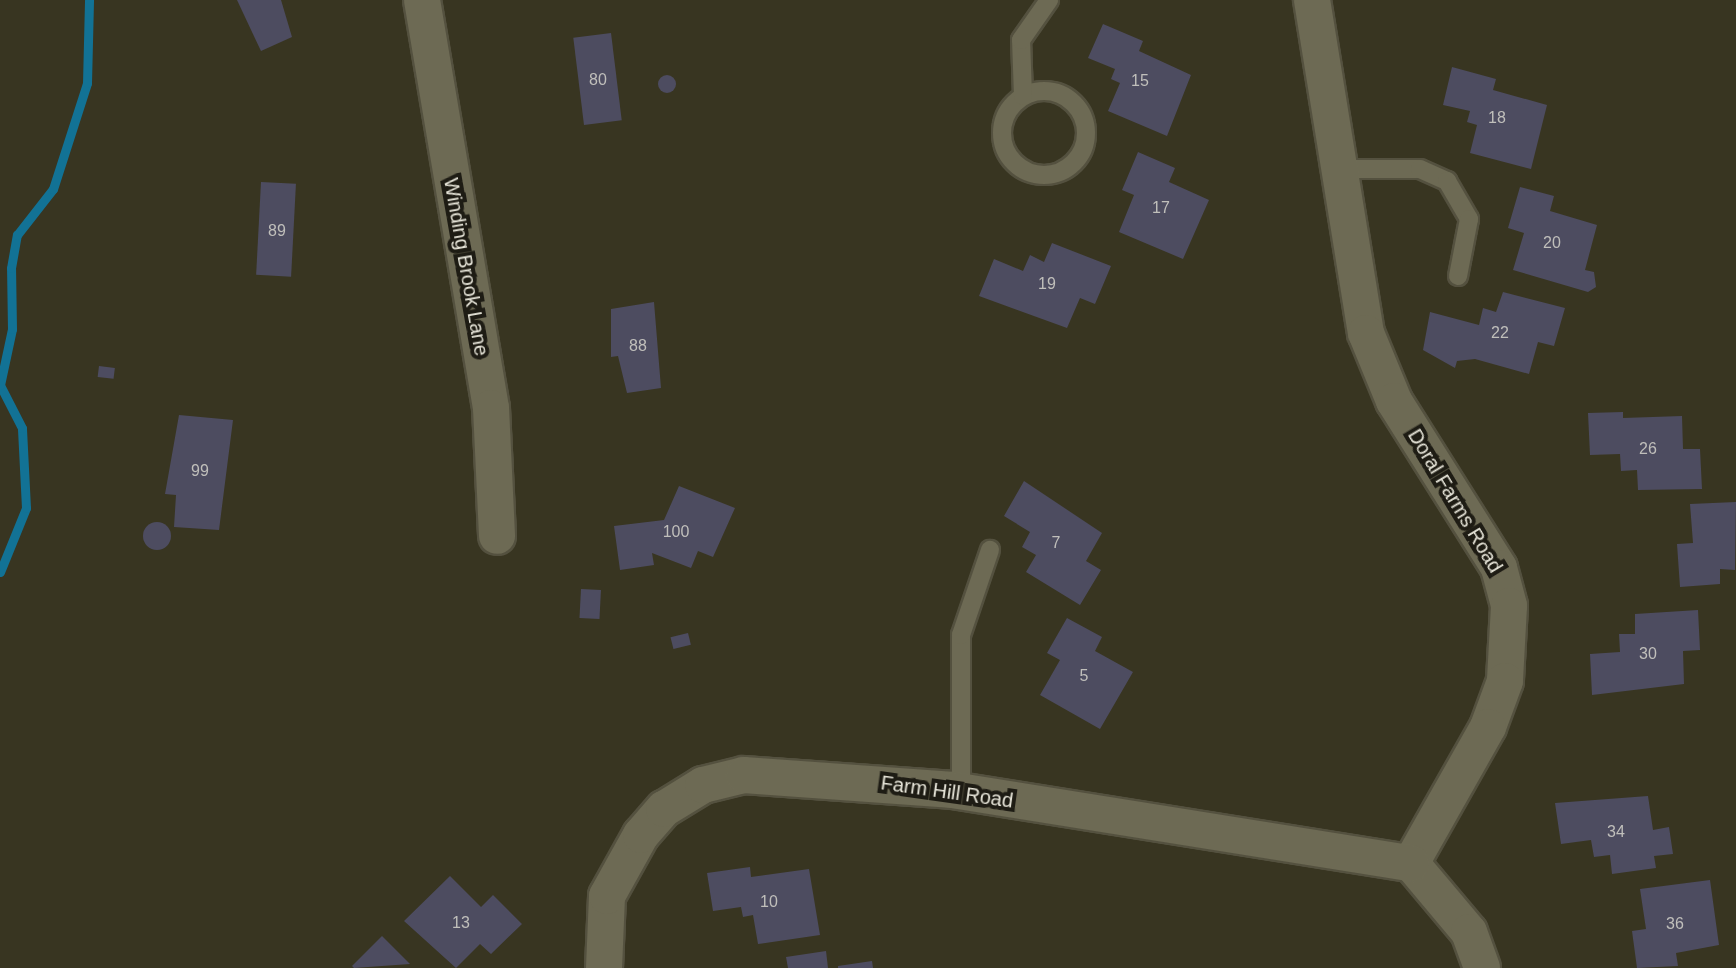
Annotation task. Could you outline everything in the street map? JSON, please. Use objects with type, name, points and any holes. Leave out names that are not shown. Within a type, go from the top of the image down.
[{"type":"street","name":"Winding Brook Lane","points":[[422,0],[491,408],[497,536]]},
{"type":"street","name":"Doral Farms Road","points":[[1312,0],[1339,169],[1379,371],[1499,568],[1509,606],[1505,681],[1411,863]]},
{"type":"street","name":"Farm Hill Road","points":[[604,968],[607,896],[624,862],[664,809],[703,785],[780,773],[961,792],[1411,863]]},
{"type":"street","points":[[1411,863],[1469,932],[1482,968]]},
{"type":"lane","points":[[1023,96],[1062,95],[1085,112],[1083,147],[1066,168],[1038,175],[1020,169],[1008,153],[999,127],[1023,96],[1021,40],[1049,0]]},
{"type":"lane","points":[[1339,169],[1420,169],[1447,181],[1469,219],[1458,276]]},
{"type":"lane","points":[[961,792],[961,635],[990,550]]},
{"type":"building","points":[[237,0],[281,0],[292,37],[261,51]]},
{"type":"building","points":[[1103,24],[1143,41],[1139,51],[1191,75],[1167,136],[1108,111],[1120,83],[1111,79],[1115,69],[1088,58]]},
{"type":"building","points":[[611,33],[622,120],[584,125],[573,38]]},
{"type":"building","points":[[1452,67],[1496,79],[1493,90],[1547,105],[1531,169],[1470,153],[1477,125],[1467,122],[1470,111],[1443,105]]},
{"type":"building","points":[[663,75],[671,75],[676,84],[674,91],[663,93],[658,88],[658,80]]},
{"type":"building","points":[[1138,152],[1175,168],[1169,182],[1209,200],[1183,259],[1119,232],[1134,195],[1122,190]]},
{"type":"building","points":[[261,182],[296,184],[291,277],[256,275]]},
{"type":"building","points":[[1520,187],[1554,196],[1550,211],[1597,225],[1585,270],[1594,272],[1596,287],[1588,292],[1513,270],[1524,233],[1508,228]]},
{"type":"building","points":[[1052,243],[1111,266],[1095,304],[1080,298],[1067,328],[979,296],[994,259],[1023,271],[1030,255],[1044,262]]},
{"type":"building","points":[[1503,292],[1565,308],[1554,346],[1538,342],[1529,374],[1475,359],[1457,361],[1455,368],[1423,350],[1430,312],[1479,325],[1483,308],[1496,312]]},
{"type":"building","points":[[654,302],[661,388],[627,393],[618,356],[611,357],[611,309]]},
{"type":"building","points":[[99,366],[115,368],[114,379],[98,377]]},
{"type":"building","points":[[1623,412],[1623,418],[1682,416],[1683,449],[1700,449],[1702,489],[1638,490],[1637,470],[1621,471],[1620,454],[1590,455],[1588,413]]},
{"type":"building","points":[[179,415],[233,420],[219,530],[174,527],[176,495],[165,494]]},
{"type":"building","points":[[1024,481],[1102,533],[1086,561],[1101,570],[1080,605],[1026,572],[1036,555],[1022,547],[1030,532],[1004,516]]},
{"type":"building","points":[[679,486],[735,508],[713,557],[698,551],[691,568],[652,553],[654,565],[620,570],[614,526],[664,520]]},
{"type":"building","points":[[1736,502],[1735,570],[1720,569],[1720,584],[1680,587],[1677,544],[1693,543],[1690,504]]},
{"type":"building","points":[[157,522],[167,526],[171,536],[167,546],[157,550],[147,546],[143,536],[147,526]]},
{"type":"building","points":[[581,589],[601,590],[599,619],[579,618]]},
{"type":"building","points":[[1698,610],[1700,650],[1683,651],[1684,684],[1592,695],[1590,654],[1620,652],[1619,634],[1635,634],[1635,614]]},
{"type":"building","points":[[1067,618],[1102,637],[1095,651],[1133,672],[1100,729],[1040,695],[1060,660],[1047,653]]},
{"type":"building","points":[[688,633],[691,645],[673,649],[671,637]]},
{"type":"building","points":[[1648,796],[1653,830],[1669,827],[1673,854],[1654,856],[1656,868],[1612,874],[1610,855],[1594,857],[1591,840],[1561,844],[1555,803]]},
{"type":"building","points":[[750,867],[751,877],[809,869],[820,935],[758,944],[753,915],[743,917],[741,907],[713,911],[707,873]]},
{"type":"building","points":[[450,876],[481,907],[493,895],[522,924],[491,954],[480,944],[456,968],[404,921]]},
{"type":"building","points":[[1710,880],[1719,945],[1676,953],[1678,966],[1637,968],[1632,931],[1646,929],[1640,889]]},
{"type":"building","points":[[382,936],[410,964],[354,968],[352,966]]},
{"type":"building","points":[[826,951],[828,968],[788,968],[786,957]]},
{"type":"building","points":[[872,961],[873,968],[838,968],[838,966]]},
{"type":"waterway","points":[[0,572],[26,508],[22,428],[0,385],[12,329],[11,268],[17,235],[53,189],[87,83],[89,0]]}]
